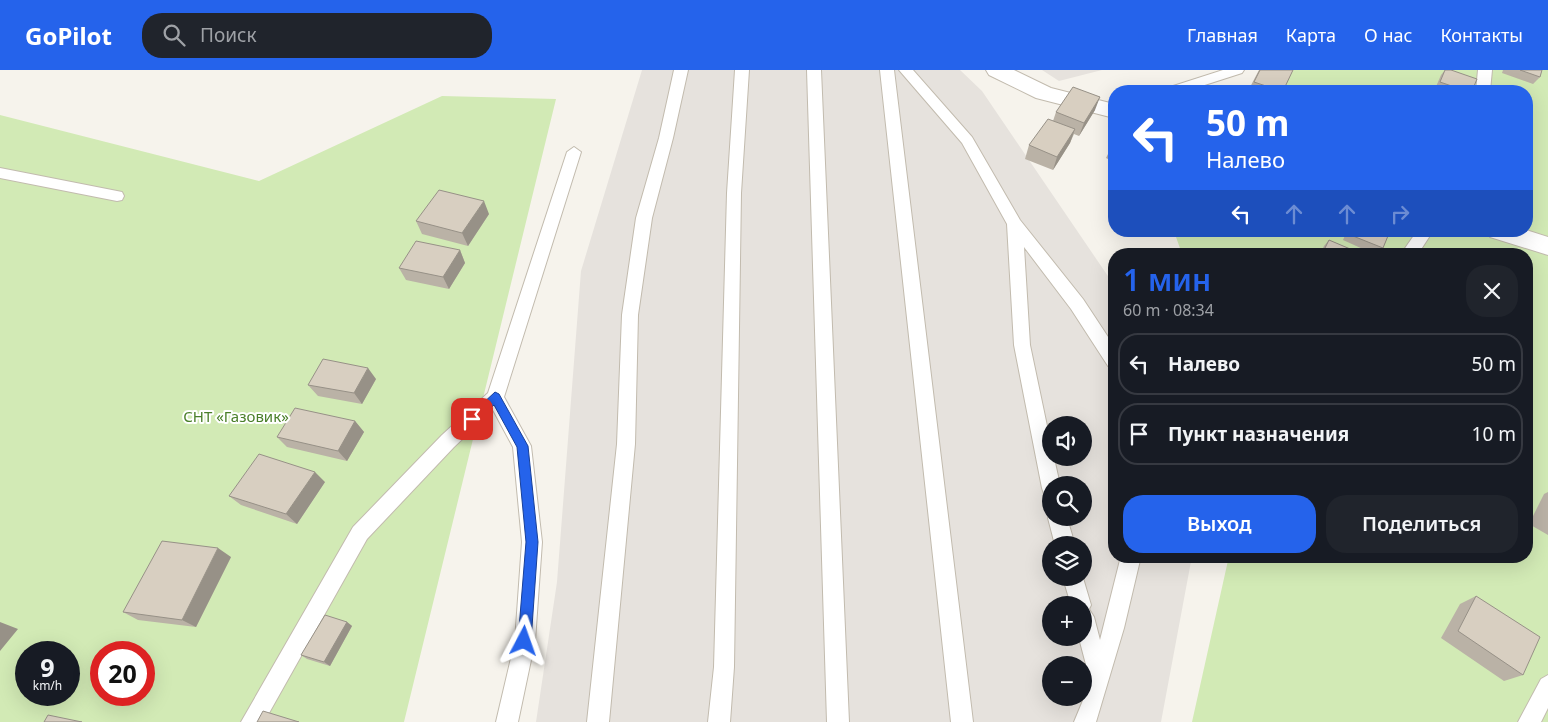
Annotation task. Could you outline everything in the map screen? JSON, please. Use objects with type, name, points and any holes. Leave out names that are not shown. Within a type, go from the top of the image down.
[{"type":"street","points":[[996,70],[1044,92],[1108,109]]},
{"type":"street","points":[[1519,237],[1548,246]]},
{"type":"lane","points":[[598,722],[626,444],[630,315],[644,218],[666,138],[681,70]]},
{"type":"lane","points":[[719,722],[724,667],[734,193],[742,70]]},
{"type":"lane","points":[[814,70],[838,722]]},
{"type":"lane","points":[[887,70],[962,722]]},
{"type":"lane","points":[[906,70],[967,140],[1014,224],[1078,304],[1108,351]]},
{"type":"lane","points":[[1191,85],[1237,70]]},
{"type":"lane","points":[[1484,85],[1485,70]]},
{"type":"lane","points":[[252,722],[360,533],[448,441],[495,397],[574,152]]},
{"type":"lane","points":[[0,173],[117,196]]},
{"type":"lane","points":[[1014,224],[1022,345],[1049,476]]},
{"type":"lane","points":[[1413,248],[1421,237]]},
{"type":"lane","points":[[495,397],[522,446],[532,542],[524,641],[507,722]]},
{"type":"lane","points":[[1085,722],[1114,628],[1129,563]]},
{"type":"lane","points":[[1091,646],[1099,676]]},
{"type":"lane","points":[[1529,722],[1548,686]]},
{"type":"shaded area","points":[[642,70],[960,70],[982,91],[1108,276],[1108,563],[1191,563],[1161,722],[536,722],[557,582],[581,271]]},
{"type":"shaded area","points":[[1042,70],[1102,70],[1059,81]]},
{"type":"green space","points":[[1286,70],[1548,70],[1548,722],[1192,722],[1227,563],[1533,563],[1533,248],[1180,248],[1176,237],[1533,237],[1533,85],[1275,85]]},
{"type":"green space","name":"СНТ «Газовик»","points":[[442,96],[556,99],[404,722],[0,722],[0,115],[259,181]]},
{"type":"building","points":[[1260,70],[1293,70],[1286,85],[1263,85],[1254,82]]},
{"type":"building","points":[[1445,70],[1451,70],[1477,79],[1474,85],[1449,85],[1440,82]]},
{"type":"building","points":[[1520,70],[1542,70],[1540,77]]},
{"type":"building","points":[[1073,87],[1100,97],[1084,123],[1056,112]]},
{"type":"building","points":[[1048,119],[1075,129],[1057,157],[1029,145]]},
{"type":"building","points":[[439,190],[484,201],[462,233],[416,221]]},
{"type":"building","points":[[1356,237],[1388,237],[1383,248]]},
{"type":"building","points":[[1329,240],[1348,248],[1325,248]]},
{"type":"building","points":[[416,241],[460,250],[443,277],[399,268]]},
{"type":"building","points":[[323,359],[368,368],[354,393],[308,385]]},
{"type":"building","points":[[295,408],[355,421],[338,451],[277,437]]},
{"type":"building","points":[[259,454],[315,472],[286,514],[229,496]]},
{"type":"building","points":[[162,541],[218,548],[182,620],[123,612]]},
{"type":"building","points":[[1476,596],[1540,637],[1523,675],[1458,631]]},
{"type":"building","points":[[325,615],[347,622],[324,662],[301,655]]},
{"type":"building","points":[[263,711],[299,722],[257,722]]},
{"type":"building","points":[[48,715],[82,722],[44,722]]},
{"type":"route","points":[[472,419],[495,397],[522,446],[532,542],[524,641]]}]
